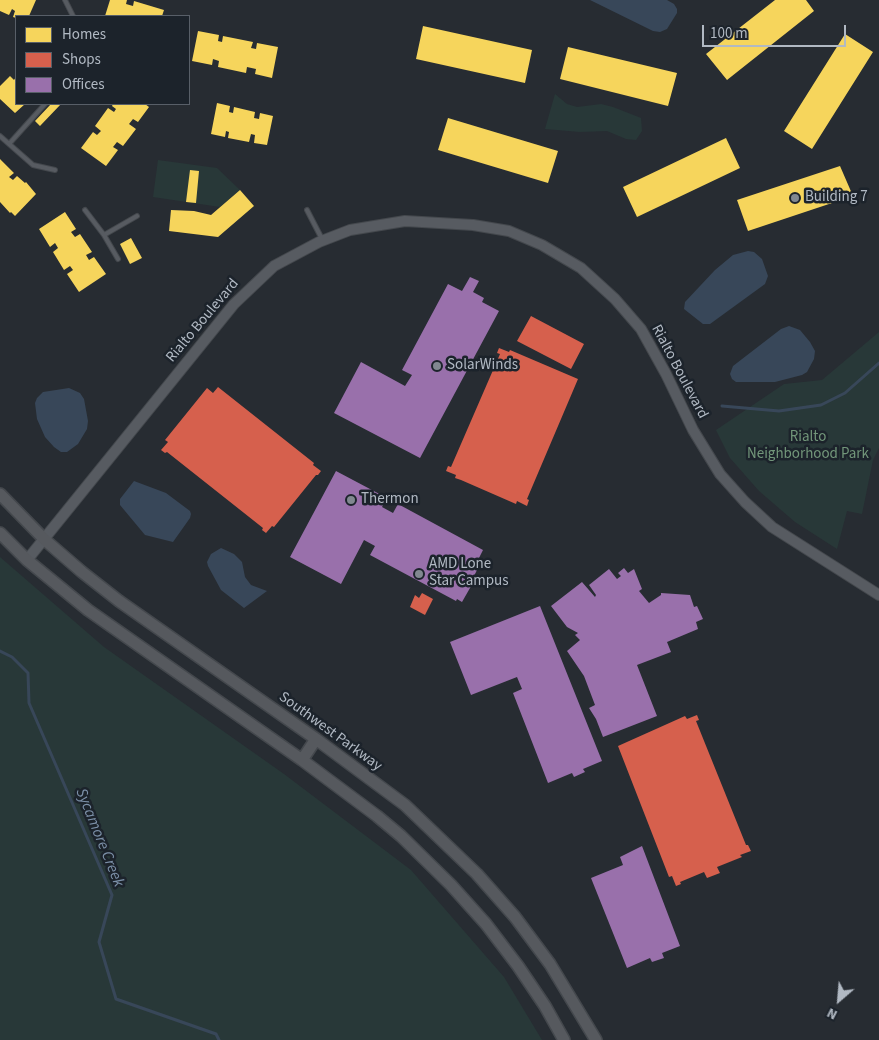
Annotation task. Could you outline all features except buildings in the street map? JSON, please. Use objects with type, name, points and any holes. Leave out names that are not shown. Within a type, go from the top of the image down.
[{"type":"main road","name":"Southwest Parkway","points":[[0,494],[45,540],[119,601],[316,739],[405,805],[477,874],[515,917],[550,964],[596,1040]]},
{"type":"main road","points":[[0,533],[27,560],[88,610],[302,760],[389,826],[451,885],[486,924],[545,1006],[564,1040]]},
{"type":"main road","points":[[302,760],[316,739]]},
{"type":"street","name":"Rialto Boulevard","points":[[27,560],[234,304],[274,266],[322,240],[350,230],[405,220],[473,225],[509,231],[542,245],[581,268],[615,299],[641,329],[666,374],[693,430],[720,474],[745,502],[772,527],[879,595]]},
{"type":"lane","points":[[65,0],[72,15]]},
{"type":"lane","points":[[9,144],[44,105]]},
{"type":"lane","points":[[0,136],[33,165],[55,170]]},
{"type":"lane","points":[[85,210],[104,235],[118,259]]},
{"type":"lane","points":[[307,210],[322,240]]},
{"type":"lane","points":[[104,235],[137,216]]},
{"type":"green space","points":[[555,94],[567,104],[577,107],[601,104],[641,118],[642,131],[636,140],[626,139],[607,131],[580,132],[545,129]]},
{"type":"green space","points":[[158,160],[217,168],[240,190],[220,207],[153,197]]},
{"type":"green space","name":"Rialto Neighborhood Park","points":[[879,332],[879,448],[873,460],[862,514],[847,511],[837,549],[795,522],[759,491],[730,458],[716,430],[784,384],[822,380]]},
{"type":"green space","points":[[0,557],[104,647],[284,774],[411,870],[504,977],[542,1040],[0,1040]]},
{"type":"water","points":[[590,0],[667,0],[674,4],[677,13],[667,29],[660,32],[653,31]]},
{"type":"water","points":[[748,251],[754,252],[762,259],[768,276],[765,284],[710,324],[703,324],[684,309],[685,302],[715,270],[733,255]]},
{"type":"water","points":[[789,326],[800,330],[815,351],[814,359],[807,372],[775,382],[736,382],[732,379],[730,374],[733,366],[781,329]]},
{"type":"water","points":[[69,388],[80,393],[84,399],[88,421],[87,429],[78,444],[67,452],[61,452],[45,437],[37,419],[35,403],[43,392]]},
{"type":"water","points":[[134,481],[166,493],[190,511],[190,518],[173,542],[145,535],[120,505],[120,499]]},
{"type":"water","points":[[221,548],[234,554],[242,562],[245,577],[251,585],[267,591],[244,608],[221,590],[208,566],[207,562],[211,554]]},
{"type":"waterway","points":[[722,406],[779,411],[821,405],[845,393],[879,363]]},
{"type":"waterway","name":"Sycamore Creek","points":[[0,651],[12,657],[28,673],[29,703],[112,895],[99,942],[116,999],[216,1034],[219,1040]]},
{"type":"place","name":"Building 7","points":[[795,198]]},
{"type":"place","name":"SolarWinds","points":[[437,366]]},
{"type":"place","name":"Thermon","points":[[351,500]]},
{"type":"place","name":"AMD Lone Star Campus","points":[[419,574]]}]
